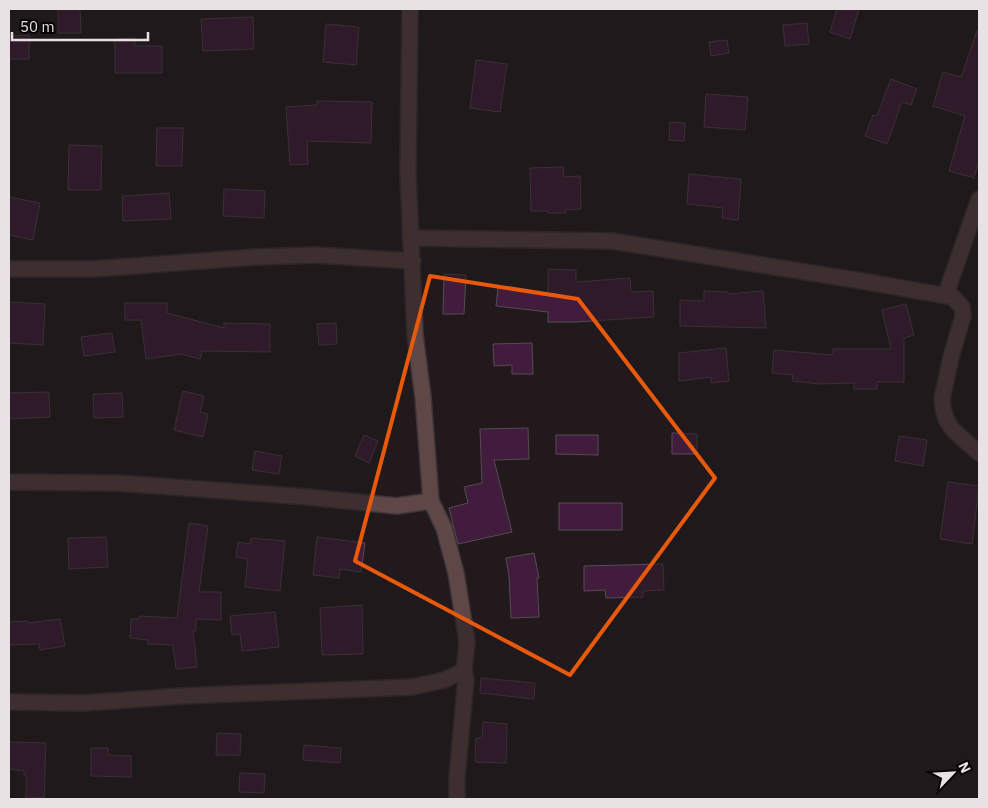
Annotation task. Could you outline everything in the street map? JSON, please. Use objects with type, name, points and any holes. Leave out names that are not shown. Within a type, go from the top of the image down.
[{"type":"street","points":[[410,9],[408,173],[416,336],[431,501],[444,528],[456,573],[467,642],[457,799]]},
{"type":"street","points":[[410,238],[612,241],[947,296],[947,291],[979,199]]},
{"type":"street","points":[[9,269],[93,269],[256,257],[316,256],[413,261]]},
{"type":"street","points":[[947,291],[962,307],[963,316],[942,399],[943,408],[946,419],[953,430],[979,453]]},
{"type":"street","points":[[9,482],[117,482],[397,506],[431,501]]},
{"type":"street","points":[[9,702],[85,702],[182,696],[412,687],[444,680],[464,671]]},
{"type":"highlighted area","points":[[430,276],[578,299],[715,478],[570,675],[355,561]]},
{"type":"building","points":[[58,9],[80,9],[81,33],[58,33]]},
{"type":"building","points":[[837,9],[859,9],[850,39],[830,32]]},
{"type":"building","points":[[253,17],[254,49],[203,51],[201,19]]},
{"type":"building","points":[[807,23],[809,44],[785,46],[783,25]]},
{"type":"building","points":[[326,24],[359,27],[356,65],[323,62]]},
{"type":"building","points":[[977,31],[979,31],[979,160],[974,178],[949,171],[965,116],[933,106],[943,72],[961,77]]},
{"type":"building","points":[[29,35],[29,59],[9,59],[9,36]]},
{"type":"building","points":[[135,38],[135,46],[162,46],[162,73],[115,73],[115,39]]},
{"type":"building","points":[[727,40],[729,53],[711,56],[709,42]]},
{"type":"building","points":[[476,60],[507,64],[500,112],[470,108]]},
{"type":"building","points":[[891,79],[917,89],[911,105],[902,102],[887,144],[865,136],[873,115],[877,116]]},
{"type":"building","points":[[706,94],[748,97],[745,130],[704,127]]},
{"type":"building","points":[[317,101],[372,102],[371,143],[307,141],[308,164],[290,165],[286,107],[317,105]]},
{"type":"building","points":[[670,122],[685,123],[684,141],[669,140]]},
{"type":"building","points":[[157,128],[183,128],[182,166],[156,166]]},
{"type":"building","points":[[69,145],[102,146],[101,190],[68,190]]},
{"type":"building","points":[[563,167],[564,177],[580,176],[581,209],[565,210],[566,213],[531,211],[530,168]]},
{"type":"building","points":[[689,174],[741,179],[738,220],[722,218],[723,208],[687,204]]},
{"type":"building","points":[[224,189],[265,191],[264,218],[223,216]]},
{"type":"building","points":[[169,193],[171,219],[123,221],[122,196]]},
{"type":"building","points":[[9,197],[40,203],[33,240],[9,235]]},
{"type":"building","points":[[548,269],[576,270],[576,282],[630,278],[631,292],[653,291],[654,317],[548,322],[548,312],[496,306],[498,288],[548,293]]},
{"type":"building","points":[[444,274],[466,275],[464,314],[443,314]]},
{"type":"building","points":[[704,291],[728,292],[728,294],[763,291],[766,328],[680,326],[680,300],[704,301]]},
{"type":"building","points":[[9,302],[45,304],[43,345],[9,343]]},
{"type":"building","points":[[125,303],[167,303],[167,313],[224,328],[224,323],[270,324],[270,352],[202,351],[200,359],[181,354],[146,359],[141,320],[125,320]]},
{"type":"building","points":[[906,304],[914,335],[904,338],[904,382],[877,382],[877,389],[854,389],[854,383],[819,384],[792,381],[793,375],[772,373],[774,350],[833,355],[833,349],[891,349],[882,310]]},
{"type":"building","points":[[336,323],[337,344],[319,345],[317,324]]},
{"type":"building","points":[[112,333],[115,352],[84,356],[81,337]]},
{"type":"building","points":[[532,343],[533,374],[512,374],[512,365],[494,366],[493,344]]},
{"type":"building","points":[[726,348],[729,381],[711,383],[711,377],[679,381],[679,353]]},
{"type":"building","points":[[183,391],[204,396],[200,412],[208,414],[203,437],[174,430]]},
{"type":"building","points":[[49,392],[50,417],[9,419],[9,393]]},
{"type":"building","points":[[122,393],[123,417],[94,418],[93,394]]},
{"type":"building","points":[[528,428],[529,459],[494,460],[512,532],[458,544],[449,508],[468,503],[464,487],[482,483],[480,429]]},
{"type":"building","points":[[672,433],[697,434],[697,454],[672,454]]},
{"type":"building","points":[[364,435],[378,441],[369,463],[355,456]]},
{"type":"building","points":[[556,435],[598,435],[598,455],[556,454]]},
{"type":"building","points":[[899,436],[927,440],[923,466],[895,461]]},
{"type":"building","points":[[255,451],[282,456],[279,474],[252,470]]},
{"type":"building","points":[[948,482],[979,486],[972,544],[940,539]]},
{"type":"building","points":[[559,503],[622,503],[622,530],[559,530]]},
{"type":"building","points":[[189,523],[208,526],[199,592],[221,592],[221,620],[196,619],[196,631],[193,631],[197,667],[176,669],[173,645],[148,644],[148,640],[130,638],[131,619],[139,619],[140,616],[177,618]]},
{"type":"building","points":[[106,537],[108,567],[69,569],[68,538]]},
{"type":"building","points":[[317,537],[365,543],[361,572],[340,569],[339,578],[313,575]]},
{"type":"building","points":[[251,538],[285,541],[280,591],[245,587],[248,559],[236,557],[238,542],[250,544]]},
{"type":"building","points":[[534,553],[539,578],[537,578],[539,617],[511,618],[506,558]]},
{"type":"building","points":[[663,564],[664,590],[643,591],[643,597],[606,598],[605,590],[584,591],[584,566]]},
{"type":"building","points":[[362,605],[363,654],[322,655],[320,608]]},
{"type":"building","points":[[275,612],[279,647],[242,651],[240,634],[232,635],[230,616]]},
{"type":"building","points":[[60,619],[65,646],[40,650],[39,644],[9,645],[9,622],[28,621],[29,623]]},
{"type":"building","points":[[481,678],[535,683],[534,699],[480,693]]},
{"type":"building","points":[[483,722],[507,724],[506,763],[475,762],[476,738],[482,738]]},
{"type":"building","points":[[217,733],[241,734],[240,755],[216,755]]},
{"type":"building","points":[[9,742],[46,743],[44,798],[26,798],[26,775],[24,775],[24,771],[9,769]]},
{"type":"building","points":[[304,745],[341,748],[340,763],[303,760]]},
{"type":"building","points":[[91,748],[108,748],[108,755],[131,756],[131,777],[91,776]]},
{"type":"building","points":[[240,773],[265,774],[264,793],[239,792]]}]
